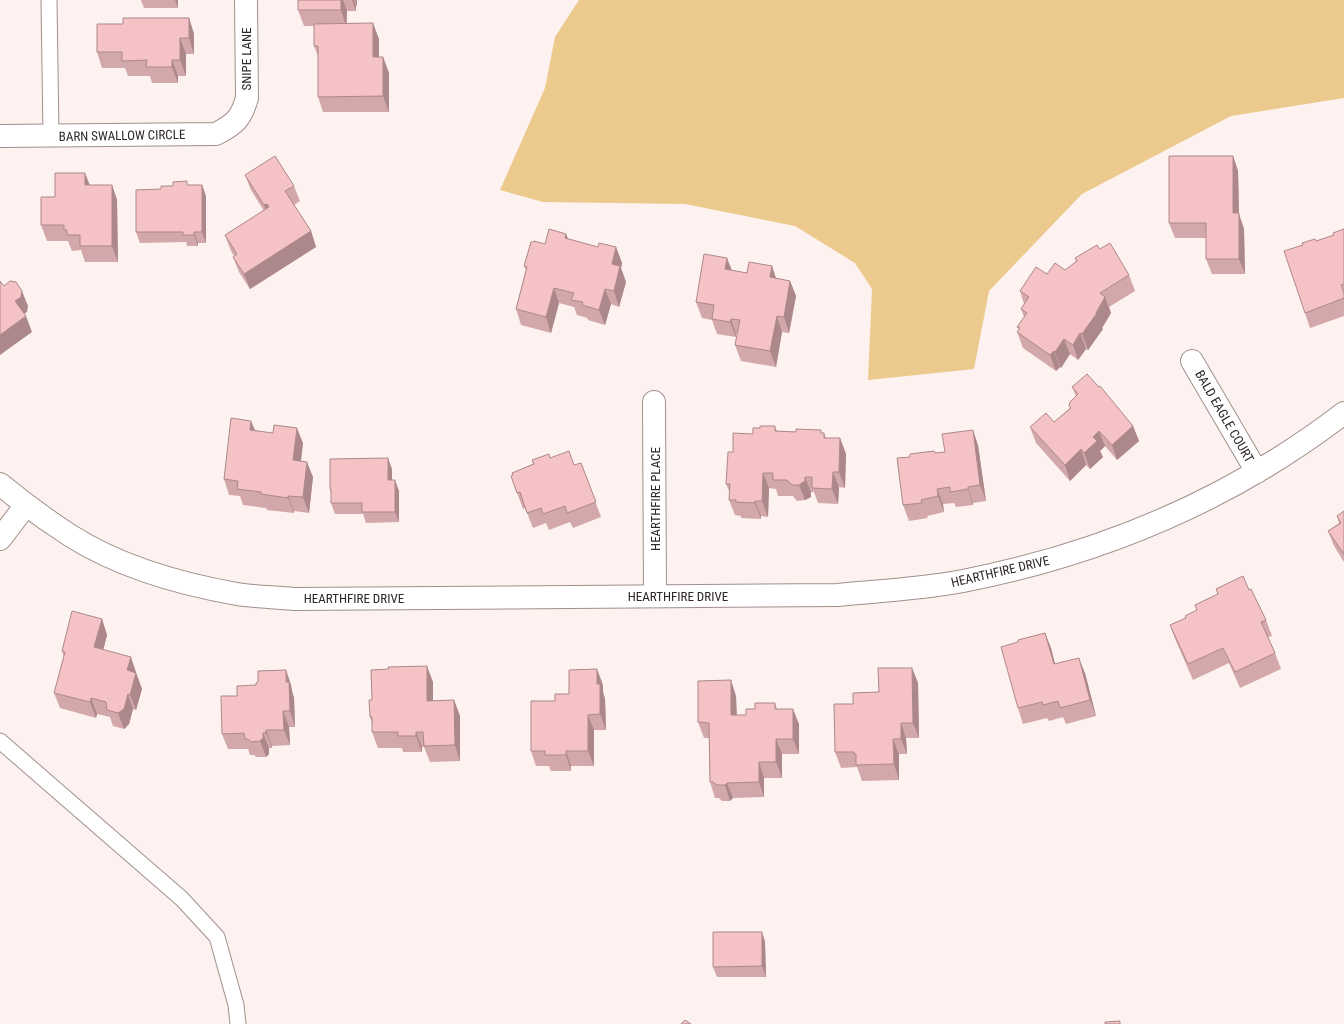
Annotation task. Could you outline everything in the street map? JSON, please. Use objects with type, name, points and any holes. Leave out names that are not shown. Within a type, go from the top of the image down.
[{"type":"street","name":"SNIPE LANE","points":[[239,117],[247,98],[246,0]]},
{"type":"street","name":"BARN SWALLOW CIRCLE","points":[[0,136],[216,134],[230,126],[239,117]]},
{"type":"street","name":"BALD EAGLE COURT","points":[[1192,361],[1257,472]]},
{"type":"street","name":"HEARTHFIRE PLACE","points":[[654,402],[655,596]]},
{"type":"street","name":"HEARTHFIRE DRIVE","points":[[0,484],[26,505],[72,536],[126,563],[191,584],[238,594],[294,598],[837,595],[916,588],[963,581],[1040,563],[1116,539],[1160,521],[1231,487],[1311,438],[1344,413]]},
{"type":"street","points":[[0,539],[26,505]]},
{"type":"lane","points":[[49,0],[51,135]]},
{"type":"lane","points":[[0,741],[182,899],[217,938],[236,1005],[238,1024]]},
{"type":"shaded area","points":[[579,0],[1344,0],[1344,98],[1231,116],[1082,194],[989,291],[974,369],[868,380],[872,289],[855,263],[795,226],[685,204],[543,202],[500,190],[545,88],[555,37]]},
{"type":"building","points":[[298,0],[341,0],[341,10],[298,10]]},
{"type":"building","points":[[123,18],[189,18],[189,38],[180,38],[180,60],[172,60],[172,67],[146,67],[147,60],[122,61],[122,52],[97,52],[97,24],[123,24]]},
{"type":"building","points":[[373,23],[373,57],[383,57],[383,96],[318,97],[318,46],[314,46],[314,24]]},
{"type":"building","points":[[275,156],[294,186],[285,191],[311,231],[244,274],[233,257],[237,254],[225,235],[269,207],[267,204],[264,205],[245,175]]},
{"type":"building","points":[[1169,156],[1233,156],[1233,213],[1239,213],[1239,259],[1206,259],[1206,223],[1169,223]]},
{"type":"building","points":[[55,173],[85,173],[85,185],[112,185],[112,246],[80,246],[80,235],[67,235],[67,230],[64,230],[64,225],[41,225],[41,197],[55,197]]},
{"type":"building","points":[[187,181],[187,185],[202,185],[202,232],[194,232],[194,235],[183,235],[183,232],[136,232],[136,190],[161,189],[161,186],[173,186],[173,182]]},
{"type":"building","points":[[549,229],[566,234],[565,238],[598,247],[599,243],[616,247],[612,264],[620,266],[614,291],[605,289],[599,310],[582,305],[583,302],[571,300],[574,293],[554,288],[546,317],[516,309],[527,267],[524,266],[531,242],[534,241],[545,244]]},
{"type":"building","points":[[1344,229],[1344,284],[1341,285],[1344,298],[1305,313],[1284,251],[1303,245],[1302,243],[1315,239],[1316,241],[1334,235],[1333,233]]},
{"type":"building","points":[[1110,243],[1129,275],[1100,293],[1105,297],[1097,313],[1082,334],[1080,333],[1073,345],[1064,339],[1055,352],[1054,351],[1050,355],[1017,332],[1020,328],[1017,327],[1027,313],[1021,309],[1029,297],[1020,291],[1036,267],[1047,274],[1055,263],[1065,270],[1077,261],[1075,258],[1097,245],[1100,249]]},
{"type":"building","points":[[704,254],[727,258],[725,269],[747,273],[749,262],[772,266],[770,277],[790,281],[784,317],[777,316],[770,351],[735,345],[740,320],[731,319],[730,322],[712,319],[714,305],[696,302]]},
{"type":"building","points":[[0,281],[4,286],[10,281],[16,282],[22,291],[21,297],[15,301],[26,316],[0,335]]},
{"type":"building","points":[[1087,374],[1099,387],[1100,386],[1133,426],[1112,445],[1099,431],[1093,437],[1097,441],[1084,453],[1081,449],[1065,465],[1030,427],[1046,413],[1054,422],[1071,408],[1069,406],[1070,402],[1078,394],[1072,387]]},
{"type":"building","points":[[231,418],[251,421],[250,430],[273,433],[274,425],[297,428],[293,460],[307,462],[303,497],[288,496],[288,498],[261,494],[261,492],[237,489],[238,481],[224,479]]},
{"type":"building","points":[[760,426],[775,426],[775,431],[796,432],[796,429],[821,430],[821,433],[824,433],[824,438],[840,438],[839,472],[833,472],[832,489],[812,488],[812,477],[805,477],[805,481],[799,485],[792,485],[787,480],[773,480],[773,473],[763,473],[762,501],[755,501],[755,503],[729,500],[730,484],[726,484],[728,452],[733,452],[733,433],[753,434],[753,428],[760,428]]},
{"type":"building","points":[[973,430],[980,485],[950,492],[950,487],[937,489],[938,496],[921,500],[922,503],[903,505],[897,458],[910,457],[910,454],[934,451],[935,453],[945,452],[942,434]]},
{"type":"building","points":[[569,451],[574,465],[581,463],[596,502],[567,513],[565,506],[543,514],[541,508],[527,513],[520,492],[517,493],[511,476],[513,475],[512,473],[534,464],[532,460],[549,454],[550,458]]},
{"type":"building","points":[[388,458],[388,480],[395,480],[395,512],[362,512],[362,503],[331,503],[330,459]]},
{"type":"building","points":[[1344,511],[1344,554],[1328,531],[1341,523],[1337,516]]},
{"type":"building","points":[[1243,576],[1266,620],[1261,622],[1275,653],[1235,672],[1223,648],[1188,664],[1170,625],[1186,618],[1185,616],[1197,610],[1195,605],[1218,594],[1216,589]]},
{"type":"building","points":[[72,611],[102,619],[94,647],[131,657],[127,670],[136,673],[130,695],[128,694],[124,709],[118,713],[107,710],[106,702],[91,698],[90,702],[54,693],[65,652],[62,651]]},
{"type":"building","points":[[1045,633],[1054,664],[1079,658],[1090,700],[1060,708],[1058,701],[1043,705],[1042,702],[1018,708],[1001,647],[1018,642],[1018,640]]},
{"type":"building","points":[[427,666],[427,701],[454,700],[455,745],[424,746],[423,732],[416,732],[416,736],[398,736],[398,732],[372,732],[372,717],[370,717],[369,700],[372,700],[371,670],[389,669],[388,667]]},
{"type":"building","points":[[878,668],[912,668],[913,723],[901,723],[901,739],[893,739],[894,764],[856,765],[856,754],[854,754],[854,752],[835,752],[834,704],[853,704],[853,693],[879,692]]},
{"type":"building","points":[[597,669],[597,684],[600,684],[600,714],[588,715],[588,751],[566,751],[566,755],[545,755],[545,751],[531,751],[531,701],[555,701],[555,694],[569,694],[569,670]]},
{"type":"building","points":[[286,670],[286,682],[289,682],[290,711],[283,711],[284,730],[266,730],[266,733],[263,733],[263,738],[260,741],[251,742],[248,739],[245,739],[244,733],[222,734],[221,696],[237,696],[237,686],[256,685],[258,682],[258,671]]},
{"type":"building","points":[[731,680],[731,715],[746,715],[746,709],[755,709],[755,703],[775,703],[775,709],[793,709],[793,739],[776,739],[776,762],[759,762],[759,782],[727,783],[725,785],[717,785],[710,782],[709,723],[698,722],[698,681]]},
{"type":"building","points":[[713,932],[762,932],[762,966],[713,967]]},
{"type":"building","points":[[685,1020],[691,1024],[681,1024]]},
{"type":"building","points":[[1120,1021],[1120,1024],[1105,1024],[1105,1022]]}]
